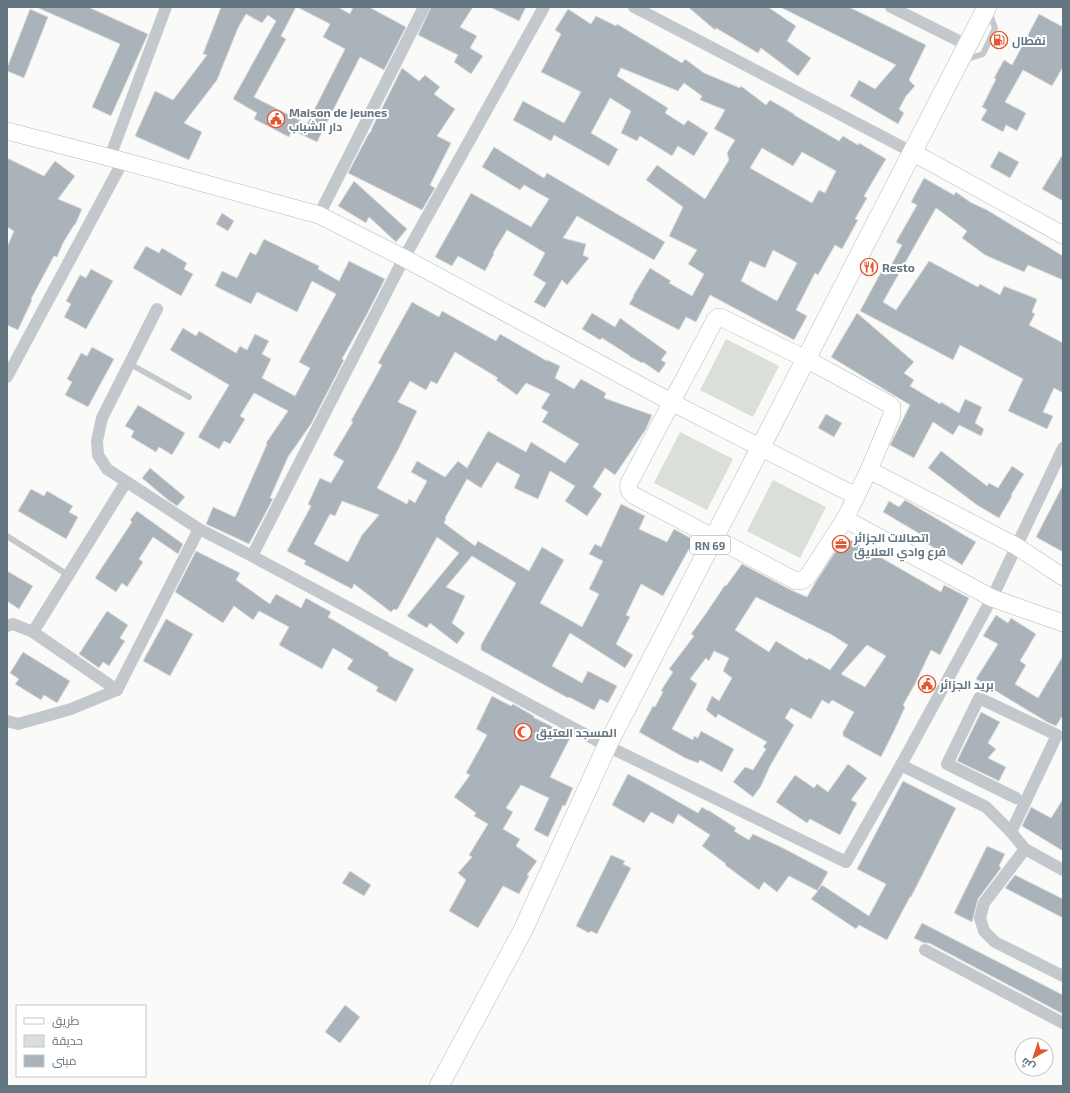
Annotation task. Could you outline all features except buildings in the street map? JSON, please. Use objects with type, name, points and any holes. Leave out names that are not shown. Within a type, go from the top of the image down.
[{"type":"main road","name":"RN 69","points":[[439,1086],[523,930],[607,746],[987,7]]},
{"type":"main road","points":[[7,131],[116,159],[319,215],[404,258],[671,402],[856,496]]},
{"type":"main road","points":[[912,152],[1063,235]]},
{"type":"main road","points":[[718,317],[722,317],[806,359],[886,401],[892,407],[892,415],[869,470],[845,519],[808,576],[800,581],[796,581],[633,495],[629,492],[628,487],[671,402],[718,317]]},
{"type":"main road","points":[[869,470],[1061,571]]},
{"type":"main road","points":[[845,519],[992,598],[1063,623]]},
{"type":"street","points":[[7,376],[116,159],[166,7]]},
{"type":"street","points":[[319,215],[424,7]]},
{"type":"street","points":[[252,556],[404,258],[544,7]]},
{"type":"street","points":[[634,7],[912,152]]},
{"type":"street","points":[[891,7],[967,45]]},
{"type":"street","points":[[158,309],[102,418],[97,441],[98,455],[107,469],[199,529],[607,746],[846,862],[992,598],[1063,448]]},
{"type":"street","points":[[33,632],[126,482]]},
{"type":"street","points":[[7,721],[18,724],[71,709],[117,690],[199,529]]},
{"type":"street","points":[[7,626],[13,624],[33,632],[117,690]]},
{"type":"street","points":[[1011,832],[1057,735],[979,698],[947,764],[1016,798]]},
{"type":"street","points":[[901,765],[986,807],[1026,849],[1063,870]]},
{"type":"street","points":[[1026,849],[984,903],[980,918],[984,931],[995,942],[1063,976]]},
{"type":"street","points":[[924,950],[1063,1023]]},
{"type":"lane","points":[[958,62],[983,54],[994,28],[987,7]]},
{"type":"lane","points":[[130,364],[189,397]]},
{"type":"lane","points":[[7,536],[68,575]]},
{"type":"green space","points":[[726,339],[779,366],[753,417],[700,390]]},
{"type":"green space","points":[[680,432],[733,459],[707,510],[654,483]]},
{"type":"green space","points":[[773,480],[826,507],[800,558],[747,531]]},
{"type":"place","name":"نفطال","points":[[999,40]]},
{"type":"place","name":"Maison de jeunes دار الشباب","points":[[276,119]]},
{"type":"place","name":"Resto","points":[[869,267]]},
{"type":"place","name":"اتصالات الجزائر فرع وادي العلايق","points":[[841,544]]},
{"type":"place","name":"بريد الجزائر","points":[[927,684]]},
{"type":"place","name":"المسجد العتيق","points":[[523,732]]}]
